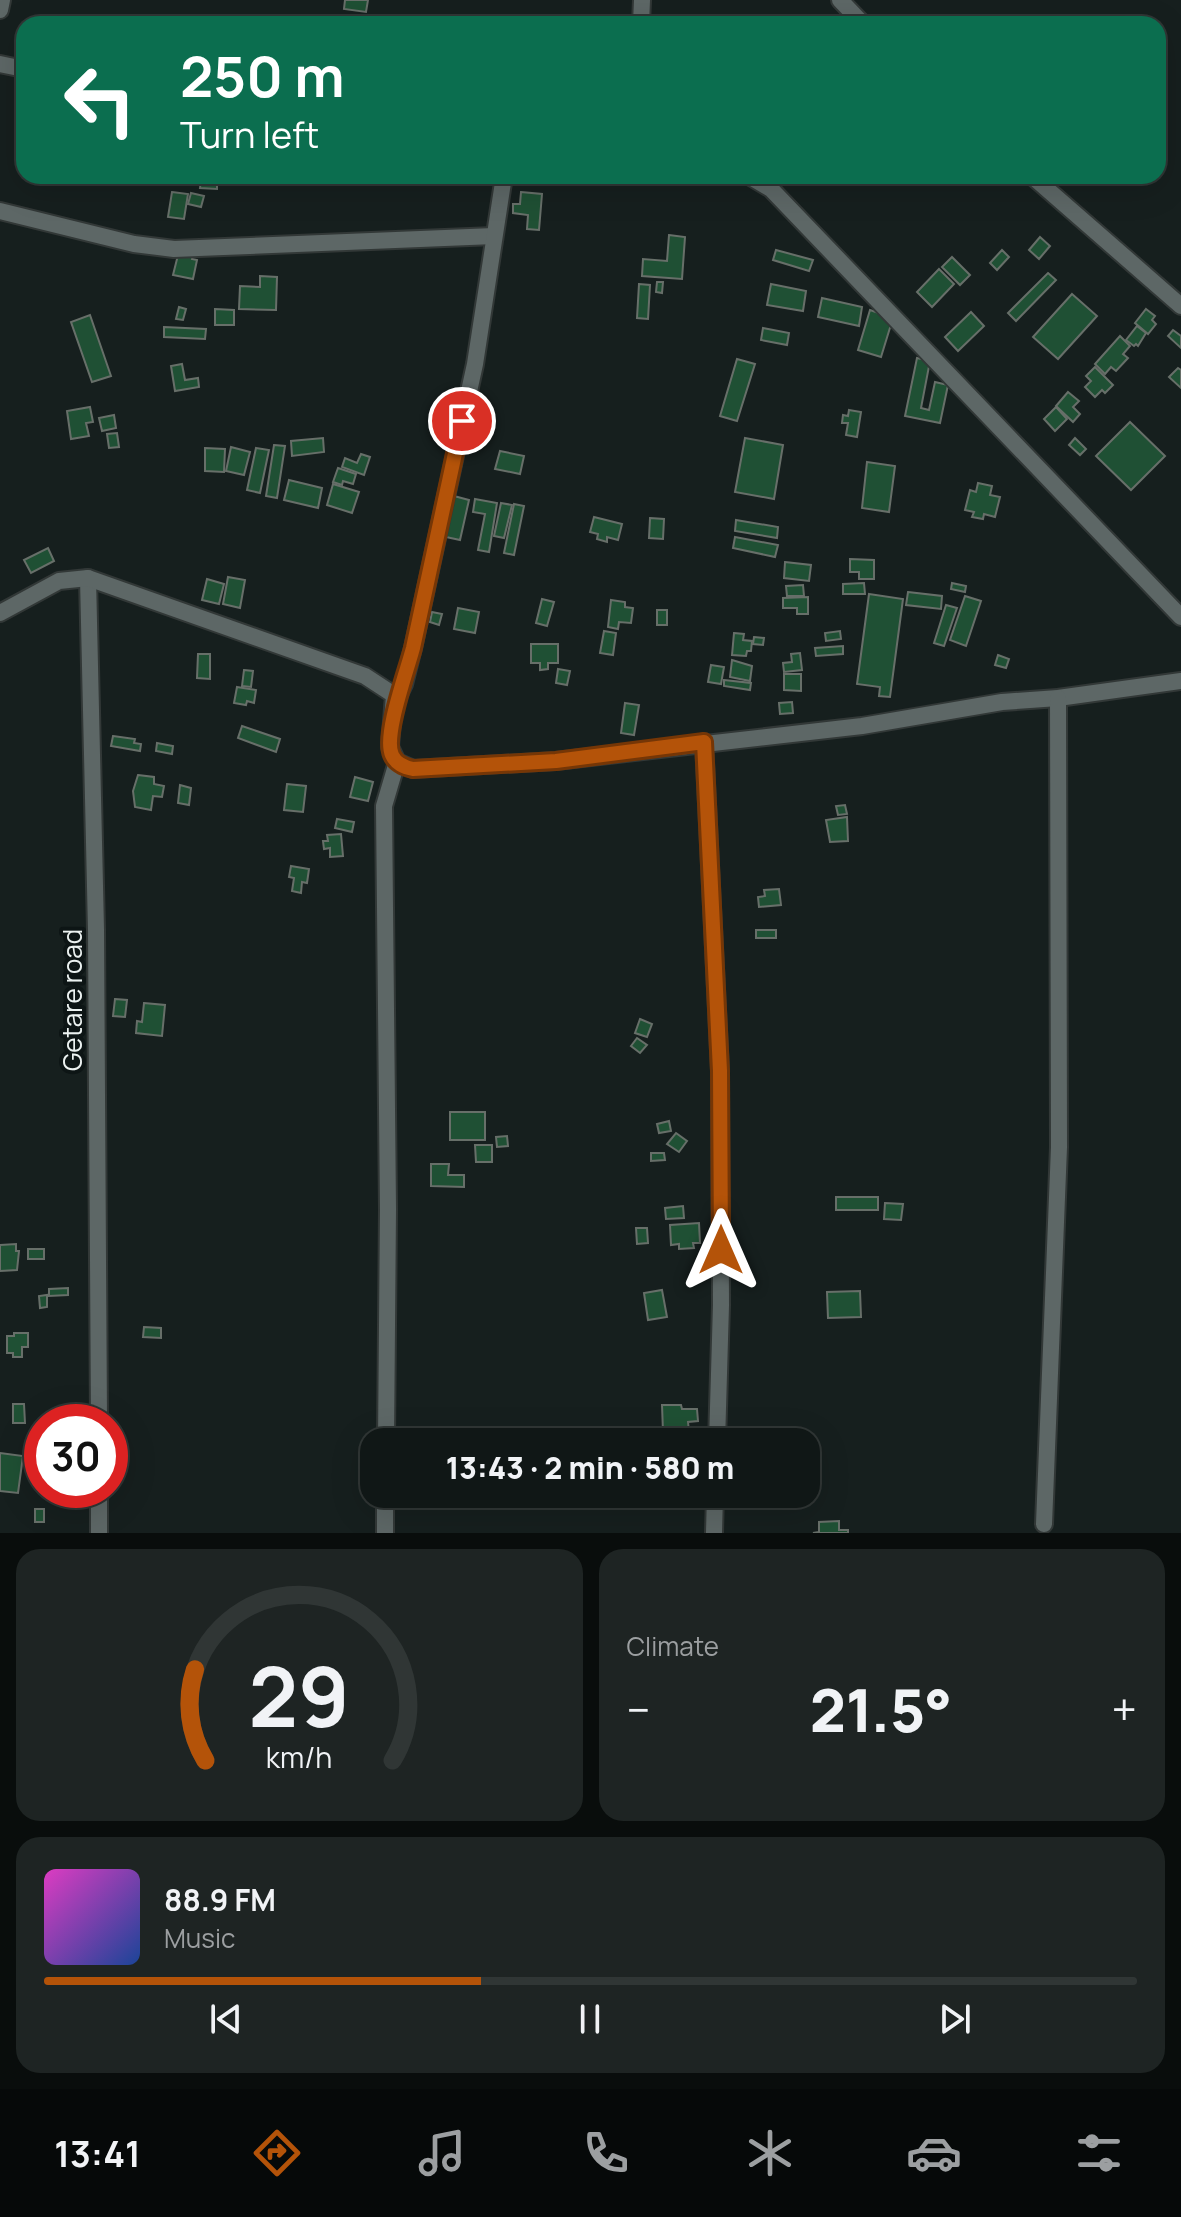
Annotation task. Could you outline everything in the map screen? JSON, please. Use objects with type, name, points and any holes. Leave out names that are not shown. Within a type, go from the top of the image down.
[{"type":"street","points":[[0,10],[2,0]]},
{"type":"street","points":[[840,0],[855,16]]},
{"type":"street","points":[[395,703],[404,684],[413,648],[475,364],[503,184]]},
{"type":"street","points":[[763,184],[771,189],[1181,617]]},
{"type":"street","points":[[1041,184],[1181,306]]},
{"type":"street","points":[[0,211],[134,244],[174,249],[494,236]]},
{"type":"street","points":[[0,613],[59,581],[88,578],[365,676],[394,695],[390,747],[397,762],[413,769],[556,761],[862,726],[1002,702],[1058,698],[1181,681]]},
{"type":"street","name":"Getare road","points":[[88,578],[96,930],[99,1404]]},
{"type":"street","points":[[1044,1524],[1059,1147],[1058,698]]},
{"type":"street","points":[[704,742],[720,1071],[721,1305],[717,1428]]},
{"type":"street","points":[[386,1428],[388,1179],[384,806],[397,762]]},
{"type":"street","points":[[99,1508],[99,1533]]},
{"type":"street","points":[[385,1508],[385,1533]]},
{"type":"street","points":[[714,1533],[715,1508]]},
{"type":"building","points":[[345,0],[368,0],[366,12],[344,9]]},
{"type":"building","points":[[200,184],[217,184],[217,189],[200,188]]},
{"type":"building","points":[[172,192],[188,194],[184,219],[168,217]]},
{"type":"building","points":[[521,192],[542,194],[539,230],[527,229],[528,215],[513,213],[513,204],[520,204]]},
{"type":"building","points":[[191,193],[204,196],[201,207],[188,204]]},
{"type":"building","points":[[669,235],[685,237],[682,279],[642,276],[643,259],[667,261]]},
{"type":"building","points":[[1040,237],[1050,246],[1039,259],[1029,250]]},
{"type":"building","points":[[776,250],[813,260],[809,271],[773,260]]},
{"type":"building","points":[[1002,250],[1009,257],[997,270],[990,263]]},
{"type":"building","points":[[179,251],[193,254],[192,259],[197,260],[193,279],[173,275]]},
{"type":"building","points":[[952,257],[970,275],[960,285],[942,267]]},
{"type":"building","points":[[939,269],[954,284],[932,307],[917,292]]},
{"type":"building","points":[[1048,273],[1056,280],[1016,321],[1008,313]]},
{"type":"building","points":[[260,276],[277,277],[276,310],[239,309],[240,286],[260,287]]},
{"type":"building","points":[[657,282],[663,282],[662,293],[656,292]]},
{"type":"building","points":[[639,284],[650,285],[648,319],[637,318]]},
{"type":"building","points":[[771,284],[806,291],[803,311],[767,305]]},
{"type":"building","points":[[1072,294],[1097,316],[1058,359],[1033,337]]},
{"type":"building","points":[[822,298],[862,307],[859,326],[818,317]]},
{"type":"building","points":[[179,307],[186,309],[183,320],[176,319]]},
{"type":"building","points":[[215,309],[234,310],[234,325],[215,325]]},
{"type":"building","points":[[1146,309],[1155,316],[1152,320],[1156,324],[1148,334],[1135,323]]},
{"type":"building","points":[[870,310],[893,318],[881,357],[858,350]]},
{"type":"building","points":[[971,312],[984,326],[958,351],[945,337]]},
{"type":"building","points":[[90,315],[111,376],[92,382],[71,322]]},
{"type":"building","points":[[1137,326],[1146,333],[1138,346],[1134,346],[1126,340]]},
{"type":"building","points":[[164,327],[206,329],[205,339],[164,337]]},
{"type":"building","points":[[763,328],[789,333],[787,345],[761,340]]},
{"type":"building","points":[[1173,330],[1181,336],[1181,348],[1168,336]]},
{"type":"building","points":[[1120,336],[1130,346],[1123,354],[1128,358],[1116,371],[1111,367],[1105,374],[1095,364]]},
{"type":"building","points":[[917,358],[930,361],[921,408],[929,410],[935,382],[948,385],[940,423],[905,416]]},
{"type":"building","points":[[737,359],[755,364],[737,421],[720,416]]},
{"type":"building","points":[[182,364],[185,380],[198,378],[199,387],[175,391],[171,366]]},
{"type":"building","points":[[1095,367],[1113,385],[1095,397],[1085,387],[1091,381],[1086,376]]},
{"type":"building","points":[[1178,368],[1181,370],[1181,388],[1169,377]]},
{"type":"building","points":[[1068,392],[1079,401],[1073,407],[1080,414],[1073,422],[1056,406]]},
{"type":"building","points":[[90,407],[93,422],[86,423],[89,436],[71,439],[67,411]]},
{"type":"building","points":[[1056,407],[1067,419],[1055,431],[1044,419]]},
{"type":"building","points":[[849,410],[861,412],[857,437],[846,435],[848,423],[842,423],[843,415],[848,416]]},
{"type":"building","points":[[476,414],[490,415],[489,426],[475,424]]},
{"type":"building","points":[[114,415],[116,428],[102,431],[99,418]]},
{"type":"building","points":[[1130,422],[1165,456],[1131,490],[1096,456]]},
{"type":"building","points":[[117,433],[119,447],[109,448],[107,434]]},
{"type":"building","points":[[323,438],[324,452],[292,456],[291,441]]},
{"type":"building","points":[[745,438],[783,445],[774,499],[735,492]]},
{"type":"building","points":[[1075,438],[1086,449],[1080,455],[1069,445]]},
{"type":"building","points":[[274,445],[285,446],[277,498],[266,496]]},
{"type":"building","points":[[231,447],[250,452],[244,475],[226,471]]},
{"type":"building","points":[[205,448],[225,449],[224,472],[205,471]]},
{"type":"building","points":[[256,448],[269,450],[260,493],[247,490]]},
{"type":"building","points":[[500,451],[524,456],[520,474],[495,469]]},
{"type":"building","points":[[361,454],[370,457],[364,475],[342,467],[345,458],[357,463]]},
{"type":"building","points":[[867,462],[895,466],[889,512],[862,508]]},
{"type":"building","points":[[338,468],[356,474],[353,484],[333,482]]},
{"type":"building","points":[[289,480],[322,488],[318,508],[284,500]]},
{"type":"building","points":[[978,483],[992,486],[990,495],[1000,497],[995,517],[984,514],[983,519],[972,517],[974,512],[965,510],[970,490],[976,492]]},
{"type":"building","points":[[333,484],[359,492],[352,513],[327,505]]},
{"type":"building","points":[[454,496],[469,500],[460,540],[446,537]]},
{"type":"building","points":[[475,499],[497,503],[489,552],[478,550],[485,514],[473,512]]},
{"type":"building","points":[[501,503],[512,505],[504,538],[494,536]]},
{"type":"building","points":[[514,504],[524,506],[514,555],[504,553]]},
{"type":"building","points":[[594,517],[622,524],[618,540],[607,537],[607,542],[597,539],[598,534],[590,532]]},
{"type":"building","points":[[650,518],[664,519],[663,539],[649,538]]},
{"type":"building","points":[[736,520],[778,527],[777,538],[735,531]]},
{"type":"building","points":[[735,537],[778,545],[775,557],[733,548]]},
{"type":"building","points":[[48,548],[54,561],[31,573],[24,560]]},
{"type":"building","points":[[850,559],[874,560],[874,579],[859,579],[859,572],[850,572]]},
{"type":"building","points":[[785,562],[811,565],[809,581],[784,578]]},
{"type":"building","points":[[228,577],[245,580],[240,608],[223,604]]},
{"type":"building","points":[[207,579],[224,584],[219,604],[202,600]]},
{"type":"building","points":[[864,583],[865,594],[843,594],[843,584]]},
{"type":"building","points":[[952,583],[966,586],[965,592],[951,589]]},
{"type":"building","points":[[803,585],[804,596],[787,596],[786,586]]},
{"type":"building","points":[[908,592],[942,596],[941,609],[906,605]]},
{"type":"building","points":[[869,594],[903,599],[890,697],[879,696],[880,687],[857,684]]},
{"type":"building","points":[[965,596],[981,601],[966,646],[950,640]]},
{"type":"building","points":[[808,597],[808,614],[797,614],[797,608],[783,608],[783,598]]},
{"type":"building","points":[[542,599],[554,602],[547,626],[536,623]]},
{"type":"building","points":[[611,600],[625,602],[625,607],[633,608],[631,623],[619,622],[618,629],[608,627]]},
{"type":"building","points":[[946,605],[957,608],[944,646],[934,643]]},
{"type":"building","points":[[458,608],[479,612],[475,633],[454,629]]},
{"type":"building","points":[[657,610],[667,610],[667,625],[657,625]]},
{"type":"building","points":[[432,612],[442,614],[439,625],[430,622]]},
{"type":"building","points":[[604,631],[616,633],[613,655],[600,653]]},
{"type":"building","points":[[840,631],[841,639],[826,641],[825,633]]},
{"type":"building","points":[[734,633],[744,634],[743,640],[752,641],[751,651],[747,651],[746,656],[732,655]]},
{"type":"building","points":[[754,637],[764,638],[763,645],[753,644]]},
{"type":"building","points":[[531,644],[558,644],[558,663],[548,663],[548,669],[540,670],[540,663],[531,663]]},
{"type":"building","points":[[843,646],[843,654],[816,656],[815,648]]},
{"type":"building","points":[[800,653],[802,670],[784,672],[783,663],[792,662],[791,654]]},
{"type":"building","points":[[198,654],[210,654],[210,679],[197,678]]},
{"type":"building","points":[[998,655],[1009,659],[1006,668],[995,665]]},
{"type":"building","points":[[732,660],[752,666],[750,681],[730,677]]},
{"type":"building","points":[[711,665],[724,667],[721,684],[708,682]]},
{"type":"building","points":[[558,669],[570,671],[567,685],[556,683]]},
{"type":"building","points":[[244,670],[253,671],[251,687],[242,686]]},
{"type":"building","points":[[784,674],[801,674],[801,691],[784,690]]},
{"type":"building","points":[[724,680],[751,683],[750,690],[724,686]]},
{"type":"building","points":[[237,687],[256,690],[254,703],[234,703]]},
{"type":"building","points":[[792,702],[793,713],[780,714],[779,703]]},
{"type":"building","points":[[625,703],[639,705],[634,735],[621,733]]},
{"type":"building","points":[[242,726],[280,739],[276,752],[238,738]]},
{"type":"building","points":[[113,736],[135,739],[134,743],[141,744],[140,751],[111,746]]},
{"type":"building","points":[[157,743],[173,746],[172,754],[156,751]]},
{"type":"building","points":[[138,775],[154,777],[154,784],[164,786],[162,797],[153,796],[151,810],[135,807],[133,791]]},
{"type":"building","points":[[355,777],[373,782],[368,801],[350,797]]},
{"type":"building","points":[[287,784],[306,786],[303,812],[284,810]]},
{"type":"building","points":[[180,785],[191,788],[189,805],[178,803]]},
{"type":"building","points":[[845,805],[847,814],[838,815],[836,806]]},
{"type":"building","points":[[847,817],[848,841],[830,842],[826,820]]},
{"type":"building","points":[[337,819],[354,822],[352,832],[335,828]]},
{"type":"building","points":[[341,834],[343,856],[330,857],[330,848],[324,849],[323,841],[328,841],[327,835]]},
{"type":"building","points":[[291,866],[309,869],[307,883],[302,882],[301,893],[292,891],[294,878],[289,877]]},
{"type":"building","points":[[779,889],[781,905],[759,907],[758,897],[765,896],[764,890]]},
{"type":"building","points":[[756,930],[776,930],[776,938],[756,938]]},
{"type":"building","points":[[115,999],[127,1000],[125,1017],[113,1016]]},
{"type":"building","points":[[144,1003],[165,1005],[162,1036],[136,1033],[137,1021],[142,1022]]},
{"type":"building","points":[[640,1019],[652,1024],[647,1037],[635,1033]]},
{"type":"building","points":[[637,1038],[647,1045],[640,1053],[631,1046]]},
{"type":"building","points":[[450,1112],[485,1112],[485,1140],[450,1140]]},
{"type":"building","points":[[669,1121],[671,1131],[659,1133],[657,1124]]},
{"type":"building","points":[[676,1133],[687,1141],[679,1152],[667,1144]]},
{"type":"building","points":[[507,1136],[508,1146],[497,1147],[496,1137]]},
{"type":"building","points":[[475,1145],[492,1145],[492,1162],[476,1162]]},
{"type":"building","points":[[651,1153],[664,1153],[665,1160],[651,1161]]},
{"type":"building","points":[[431,1164],[449,1164],[448,1175],[464,1175],[464,1187],[431,1186]]},
{"type":"building","points":[[836,1197],[878,1197],[878,1210],[836,1210]]},
{"type":"building","points":[[885,1203],[903,1204],[901,1220],[884,1219]]},
{"type":"building","points":[[683,1206],[684,1218],[666,1219],[665,1208]]},
{"type":"building","points":[[699,1223],[700,1243],[693,1243],[694,1248],[679,1249],[679,1244],[671,1245],[670,1225]]},
{"type":"building","points":[[636,1228],[647,1228],[648,1243],[637,1244]]},
{"type":"building","points":[[16,1244],[16,1251],[19,1251],[17,1270],[0,1271],[0,1245]]},
{"type":"building","points":[[28,1249],[44,1249],[44,1259],[28,1259]]},
{"type":"building","points":[[68,1288],[68,1295],[49,1296],[49,1289]]},
{"type":"building","points":[[662,1290],[667,1317],[648,1320],[644,1293]]},
{"type":"building","points":[[860,1291],[861,1317],[828,1318],[827,1292]]},
{"type":"building","points":[[47,1295],[47,1307],[40,1308],[39,1296]]},
{"type":"building","points":[[144,1327],[161,1328],[161,1338],[143,1337]]},
{"type":"building","points":[[14,1333],[28,1333],[28,1347],[22,1347],[22,1357],[7,1353],[7,1336],[14,1336]]},
{"type":"building","points":[[13,1404],[24,1404],[24,1423],[13,1423]]},
{"type":"building","points":[[662,1405],[697,1409],[698,1421],[688,1422],[689,1428],[663,1428]]},
{"type":"building","points":[[0,1453],[23,1456],[18,1493],[0,1491]]},
{"type":"building","points":[[35,1509],[44,1509],[44,1522],[35,1522]]},
{"type":"building","points":[[839,1521],[839,1530],[848,1530],[848,1533],[813,1533],[819,1532],[819,1522]]},
{"type":"route","points":[[462,421],[413,648],[404,684],[395,703],[390,747],[392,755],[403,767],[413,769],[556,761],[704,742],[720,1071],[721,1250]]}]
